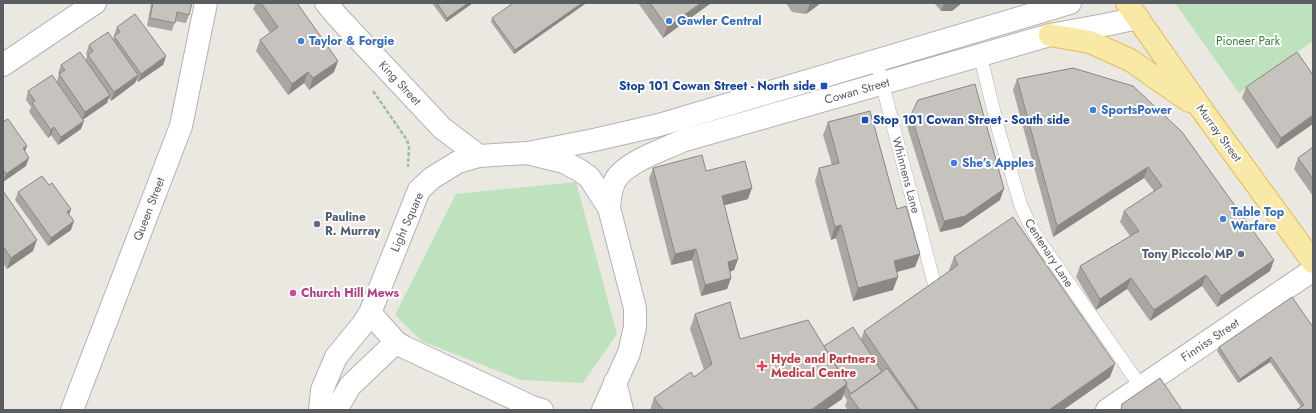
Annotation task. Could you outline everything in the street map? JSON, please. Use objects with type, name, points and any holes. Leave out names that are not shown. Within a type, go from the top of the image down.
[{"type":"main road","name":"Murray Street","points":[[1132,10],[1205,114],[1313,262]]},
{"type":"main road","points":[[1050,35],[1090,42],[1130,60],[1205,114]]},
{"type":"street","points":[[3,65],[95,3]]},
{"type":"street","name":"Queen Street","points":[[72,410],[181,126],[206,3]]},
{"type":"street","name":"King Street","points":[[326,3],[442,128],[479,156]]},
{"type":"street","name":"Cowan Street","points":[[527,153],[659,125],[1069,3]]},
{"type":"street","name":"Cowan Street","points":[[609,208],[614,182],[620,173],[629,165],[682,141],[1050,35],[1110,24],[1132,10]]},
{"type":"street","name":"Light Square","points":[[370,313],[419,190],[432,178],[458,162],[479,156],[527,153],[564,162],[589,177],[609,208],[635,308],[635,327],[629,353],[602,410]]},
{"type":"street","name":"Finniss Street","points":[[1107,410],[1313,270]]},
{"type":"street","points":[[320,410],[322,390],[336,357],[370,313],[396,342],[537,409]]},
{"type":"street","points":[[336,410],[350,386],[396,342]]},
{"type":"street","points":[[615,382],[622,410]]},
{"type":"lane","name":"Centenary Lane","points":[[980,55],[999,132],[1021,206],[1040,242],[1141,387]]},
{"type":"lane","name":"Whinnens Lane","points":[[876,60],[936,290]]},
{"type":"lane","points":[[1047,277],[1058,268]]},
{"type":"path","points":[[372,91],[407,140],[409,157],[408,172]]},
{"type":"green space","name":"Pioneer Park","points":[[1175,3],[1313,3],[1313,41],[1239,93]]},
{"type":"green space","points":[[576,182],[617,334],[583,383],[521,380],[422,341],[395,315],[456,194]]},
{"type":"building","points":[[153,3],[192,3],[189,15],[177,12],[175,23],[150,18]]},
{"type":"building","points":[[261,3],[297,3],[338,61],[313,78],[308,72],[292,84],[260,40],[278,27]]},
{"type":"building","points":[[437,3],[468,3],[447,18]]},
{"type":"building","points":[[513,3],[582,3],[515,50],[492,18]]},
{"type":"building","points":[[650,3],[701,3],[667,27]]},
{"type":"building","points":[[135,14],[166,56],[141,74],[114,36],[120,32],[117,27]]},
{"type":"building","points":[[108,32],[138,75],[114,92],[88,55],[93,51],[89,45]]},
{"type":"building","points":[[80,52],[110,95],[85,112],[59,74],[65,70],[61,65]]},
{"type":"building","points":[[1297,52],[1313,75],[1313,115],[1281,138],[1246,87]]},
{"type":"building","points":[[1073,68],[1133,86],[1182,132],[1274,260],[1221,296],[1206,275],[1154,310],[1131,278],[1100,299],[1080,266],[1139,231],[1124,211],[1162,186],[1148,167],[1057,226],[1017,79]]},
{"type":"building","points":[[52,75],[84,121],[61,137],[54,127],[51,130],[32,103],[35,101],[28,91]]},
{"type":"building","name":"She’s Apples","points":[[975,84],[1004,189],[965,216],[944,221],[911,115],[918,100]]},
{"type":"building","points":[[870,111],[897,209],[906,206],[920,254],[894,261],[898,277],[858,288],[841,225],[835,227],[819,168],[839,163],[828,122]]},
{"type":"building","points":[[3,119],[4,121],[8,119],[27,146],[23,148],[29,158],[6,174],[3,169]]},
{"type":"building","points":[[1313,147],[1313,179],[1298,158]]},
{"type":"building","points":[[702,155],[706,171],[745,161],[752,188],[722,196],[738,259],[728,262],[731,278],[705,285],[696,249],[675,254],[653,168]]},
{"type":"building","points":[[42,176],[49,185],[52,183],[71,209],[67,212],[74,221],[51,238],[18,192]]},
{"type":"building","points":[[3,191],[37,240],[11,258],[3,246]]},
{"type":"building","points":[[1013,217],[1115,364],[1049,410],[919,410],[864,331],[958,265],[954,257]]},
{"type":"building","points":[[1292,297],[1313,327],[1313,410],[1296,410],[1304,405],[1271,357],[1240,379],[1219,347]]},
{"type":"building","name":"Hyde and Partners Medical Centre","points":[[730,302],[740,339],[808,320],[847,384],[811,410],[663,410],[654,398],[691,372],[694,377],[712,364],[695,314]]},
{"type":"building","points":[[853,327],[882,372],[851,394],[846,386],[847,384],[824,346]]},
{"type":"building","points":[[887,368],[917,410],[860,410],[849,395]]},
{"type":"building","points":[[1160,378],[1182,410],[1121,410],[1122,404]]},
{"type":"place","name":"Gawler Central","points":[[669,21]]},
{"type":"place","name":"Taylor & Forgie","points":[[301,41]]},
{"type":"place","name":"Stop 101 Cowan Street - North side","points":[[824,86]]},
{"type":"place","name":"SportsPower","points":[[1093,110]]},
{"type":"place","name":"Stop 101 Cowan Street - South side","points":[[865,120]]},
{"type":"place","name":"She’s Apples","points":[[954,163]]},
{"type":"place","name":"Table Top Warfare","points":[[1223,219]]},
{"type":"place","name":"Pauline R. Murray","points":[[317,224]]},
{"type":"place","name":"Tony Piccolo MP","points":[[1241,254]]},
{"type":"place","name":"Church Hill Mews","points":[[293,293]]},
{"type":"place","name":"Hyde and Partners Medical Centre","points":[[762,366]]}]
